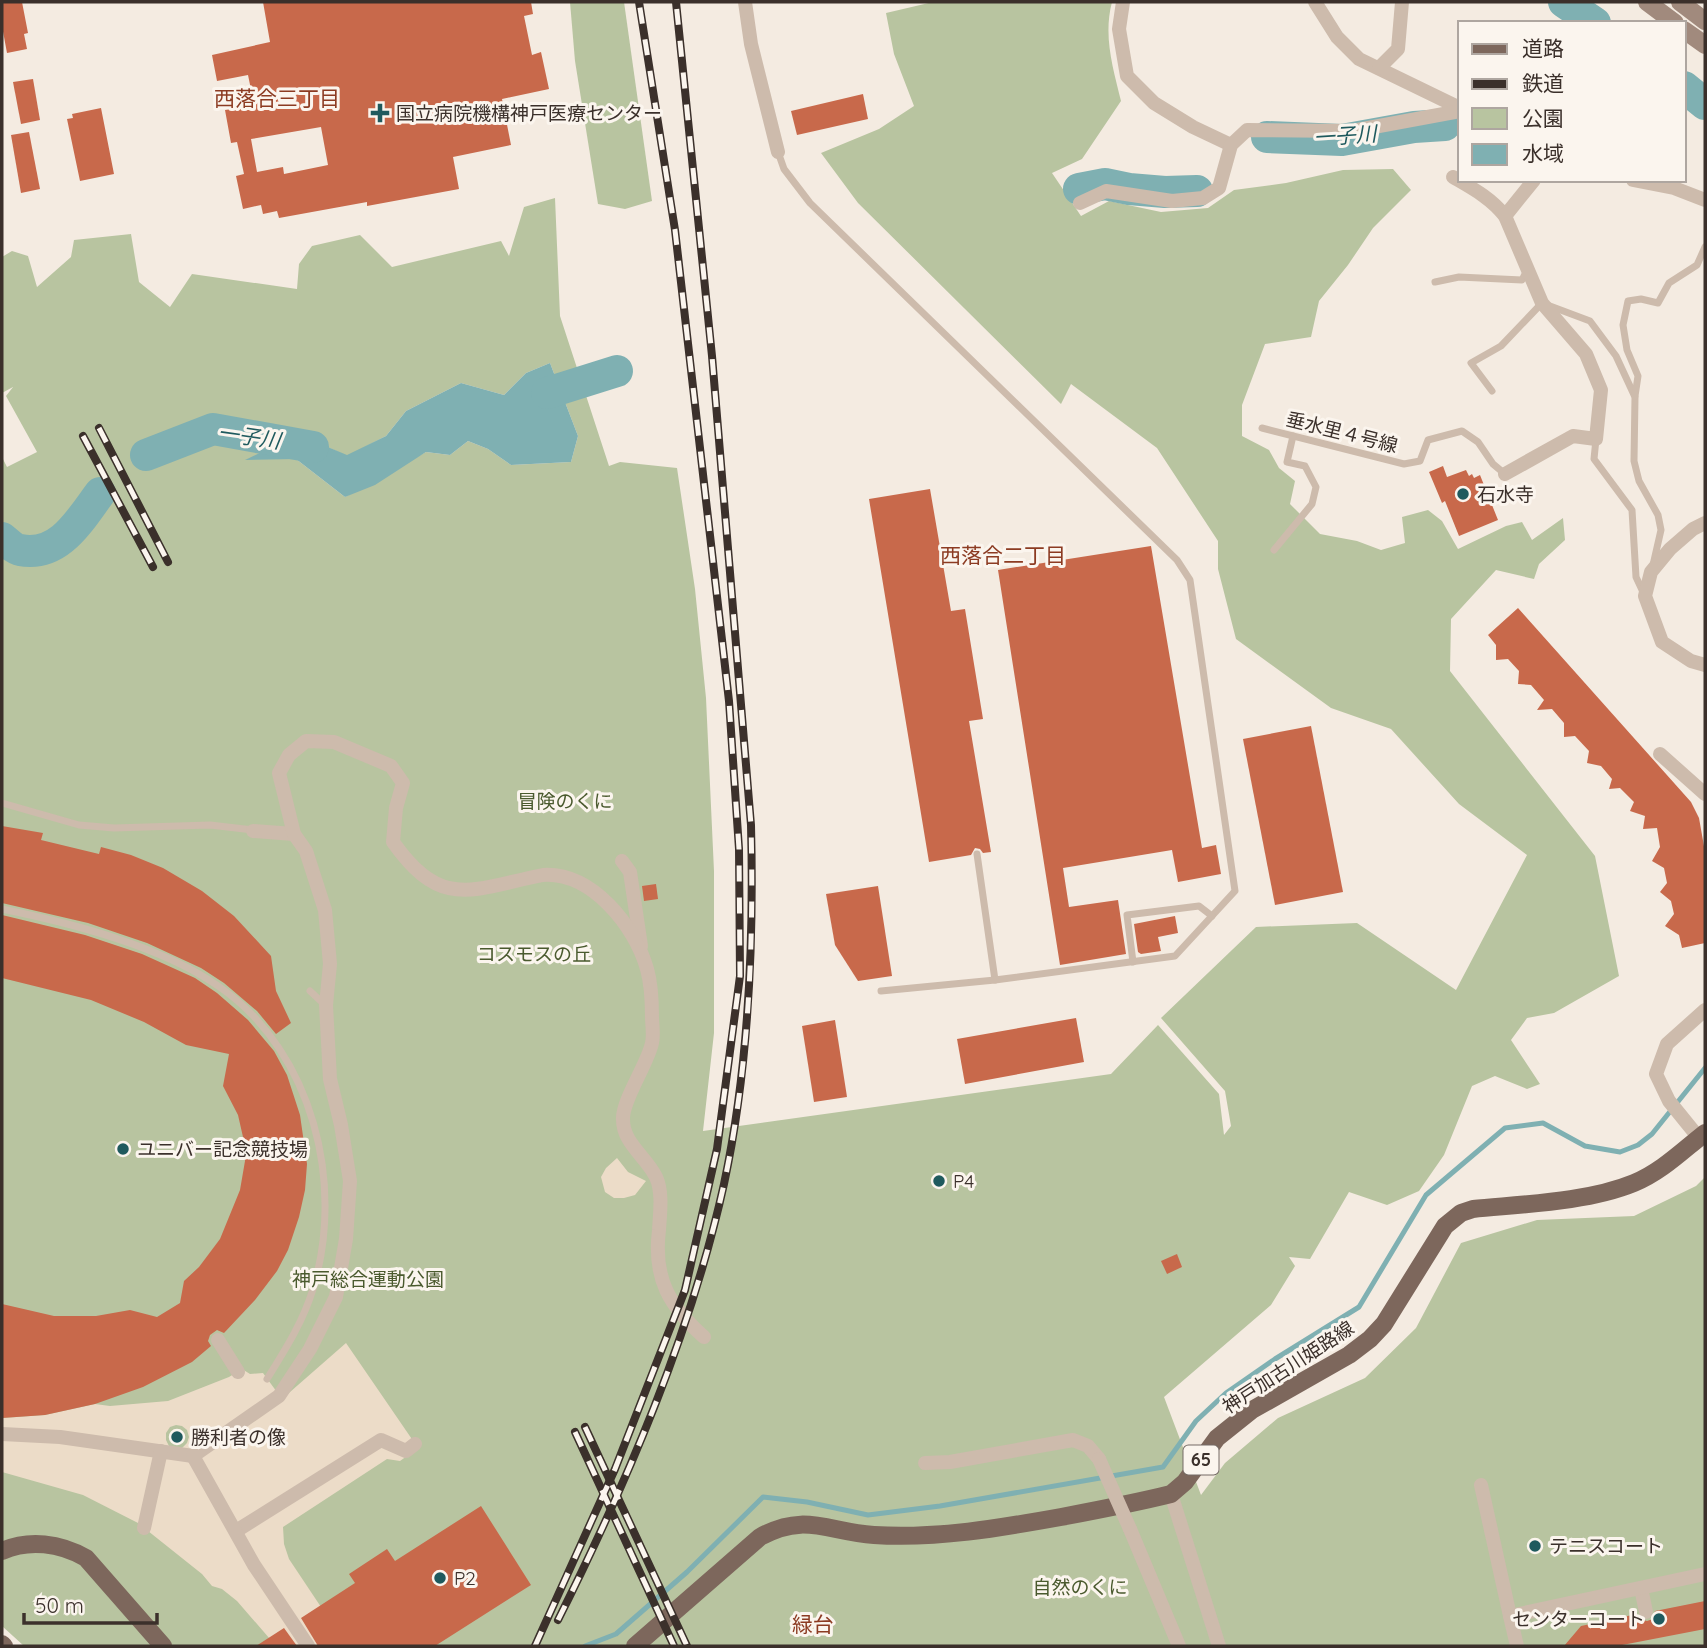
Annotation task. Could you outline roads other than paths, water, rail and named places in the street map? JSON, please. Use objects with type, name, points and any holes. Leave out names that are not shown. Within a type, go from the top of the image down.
[{"type":"main road","name":"神戸加古川姫路線","points":[[1171,1494],[1185,1482],[1217,1438],[1252,1410],[1341,1360],[1370,1339],[1384,1324],[1445,1226],[1461,1213],[1473,1209],[1600,1194],[1636,1182],[1674,1159],[1698,1133]]},
{"type":"main road","name":"65","points":[[635,1646],[760,1537],[777,1527],[804,1523],[872,1535],[925,1536],[1007,1527],[1137,1503],[1171,1494]]},
{"type":"main road","points":[[2,1551],[13,1546],[45,1544],[75,1552],[86,1558],[163,1646]]},
{"type":"street","points":[[746,2],[751,44],[778,152]]},
{"type":"street","points":[[1123,2],[1119,29],[1127,76],[1154,103],[1231,145]]},
{"type":"street","points":[[1315,2],[1337,37],[1359,59],[1458,109]]},
{"type":"street","points":[[1378,68],[1398,48],[1402,2]]},
{"type":"street","points":[[1647,2],[1672,21]]},
{"type":"street","points":[[1680,2],[1705,21]]},
{"type":"street","points":[[1686,31],[1705,45]]},
{"type":"street","points":[[1080,203],[1106,191],[1172,201],[1203,198],[1219,188],[1231,145],[1247,130],[1352,131],[1458,110]]},
{"type":"street","points":[[1453,177],[1458,180]]},
{"type":"street","points":[[1462,182],[1478,191],[1505,216],[1542,303],[1586,354],[1601,390],[1596,439],[1573,436],[1505,474]]},
{"type":"street","points":[[1505,216],[1532,182]]},
{"type":"street","points":[[1643,182],[1674,188],[1705,200]]},
{"type":"street","points":[[1705,523],[1670,549],[1651,572],[1645,596],[1662,642],[1690,661],[1705,665]]},
{"type":"street","points":[[2,1434],[60,1437],[193,1456],[279,1396],[310,1349],[336,1297],[346,1239],[350,1181],[330,1079],[326,1005],[330,964],[325,911],[306,851],[294,834],[279,773],[289,755],[306,741],[334,742],[391,766],[403,783],[396,808],[393,842],[407,862],[430,883],[451,890],[477,890],[543,875],[554,874],[576,880],[602,898],[637,942],[647,970],[652,1043],[622,1117],[628,1140],[657,1178],[661,1207],[657,1246],[660,1275],[670,1300],[704,1337]]},
{"type":"street","points":[[1660,754],[1705,794]]},
{"type":"street","points":[[253,831],[294,834]]},
{"type":"street","points":[[622,861],[630,872],[642,957]]},
{"type":"street","points":[[1698,1133],[1670,1101],[1656,1074],[1667,1044],[1705,1010]]},
{"type":"street","points":[[218,1340],[238,1372]]},
{"type":"street","points":[[236,1531],[382,1440],[406,1451],[415,1444]]},
{"type":"street","points":[[925,1463],[950,1462],[1073,1440],[1088,1446],[1099,1459],[1179,1646]]},
{"type":"street","points":[[144,1528],[161,1451]]},
{"type":"street","points":[[193,1456],[254,1565],[307,1646]]},
{"type":"street","points":[[1481,1485],[1517,1646]]},
{"type":"street","points":[[1171,1494],[1219,1646]]},
{"type":"street","points":[[1510,1616],[1705,1574]]},
{"type":"street","points":[[1641,1588],[1646,1612]]},
{"type":"lane","points":[[778,152],[784,169],[810,203],[1177,560],[1186,572],[1191,587],[1235,891],[1175,956],[995,980],[881,991]]},
{"type":"lane","points":[[1651,572],[1661,530],[1658,515],[1639,481],[1634,461],[1638,376],[1627,350],[1623,325],[1628,301],[1641,299],[1658,303],[1669,283],[1697,265],[1705,247]]},
{"type":"lane","points":[[1435,282],[1459,277],[1522,280],[1527,269]]},
{"type":"lane","points":[[1492,391],[1471,363],[1501,346],[1542,303],[1590,321],[1616,356],[1635,397]]},
{"type":"lane","name":"垂水里４号線","points":[[1262,428],[1404,464],[1420,461],[1428,440],[1462,431],[1478,442],[1493,464],[1505,474]]},
{"type":"lane","points":[[1274,550],[1312,504],[1316,487],[1306,466],[1287,461],[1293,436]]},
{"type":"lane","points":[[1596,439],[1594,459],[1632,510],[1636,577],[1645,596]]},
{"type":"lane","points":[[2,803],[79,825],[114,828],[209,825],[253,831]]},
{"type":"lane","points":[[977,854],[995,980]]},
{"type":"lane","points":[[1133,962],[1126,915],[1199,906],[1212,916]]},
{"type":"lane","points":[[2,909],[75,925],[186,967],[222,988],[234,999],[261,1024],[285,1058],[312,1119],[320,1153],[326,1217],[318,1271],[307,1308],[293,1338],[267,1379]]},
{"type":"lane","points":[[310,991],[326,1005]]},
{"type":"water","points":[[550,363],[578,436],[571,462],[511,465],[488,449],[468,441],[450,455],[426,452],[375,485],[345,497],[296,459],[245,460],[291,438],[323,445],[347,455],[386,436],[406,411],[461,383],[504,395],[526,373]]},
{"type":"waterway","points":[[1564,2],[1592,21]]},
{"type":"waterway","points":[[1686,89],[1705,104]]},
{"type":"waterway","name":"一子川","points":[[1267,137],[1342,140],[1414,127],[1445,125]]},
{"type":"waterway","name":"一子川","points":[[1079,189],[1105,184],[1165,192],[1197,191]]},
{"type":"waterway","name":"一子川","points":[[547,393],[617,371]]},
{"type":"waterway","name":"一子川","points":[[146,455],[213,429],[313,447]]},
{"type":"waterway","name":"一子川","points":[[2,538],[20,550],[34,551],[57,543],[76,525],[100,493]]},
{"type":"waterway","points":[[585,1646],[616,1634],[687,1572],[763,1497],[807,1502],[868,1515],[940,1506],[1163,1467],[1196,1421],[1226,1393],[1359,1307],[1426,1195],[1505,1128],[1543,1123],[1585,1146],[1620,1152],[1638,1145],[1652,1134],[1705,1068]]},
{"type":"railway","points":[[535,1646],[615,1469],[685,1290],[717,1149],[740,976],[739,849],[729,701],[675,230],[639,2]]},
{"type":"railway","points":[[558,1620],[632,1462],[694,1296],[724,1184],[739,1095],[748,1005],[752,915],[751,825],[712,356],[676,2]]},
{"type":"railway","points":[[99,428],[168,562]]},
{"type":"railway","points":[[83,436],[153,567]]},
{"type":"railway","points":[[585,1427],[687,1646]]},
{"type":"railway","points":[[575,1432],[674,1646]]},
{"type":"place","name":"国立病院機構神戸医療センター","points":[[380,113]]},
{"type":"place","name":"石水寺","points":[[1463,494]]},
{"type":"place","name":"ユニバー記念競技場","points":[[123,1149]]},
{"type":"place","name":"P4","points":[[939,1181]]},
{"type":"place","name":"勝利者の像","points":[[177,1437]]},
{"type":"place","name":"テニスコート","points":[[1535,1546]]},
{"type":"place","name":"P2","points":[[440,1578]]},
{"type":"place","name":"センターコート","points":[[1659,1619]]},
{"type":"district","name":"西落合三丁目","points":[[277,99]]},
{"type":"district","name":"西落合二丁目","points":[[1003,556]]},
{"type":"district","name":"緑台","points":[[813,1625]]},
{"type":"park label","name":"冒険のくに","points":[[565,801]]},
{"type":"park label","name":"コスモスの丘","points":[[534,954]]},
{"type":"park label","name":"神戸総合運動公園","points":[[368,1279]]},
{"type":"park label","name":"自然のくに","points":[[1080,1587]]}]
